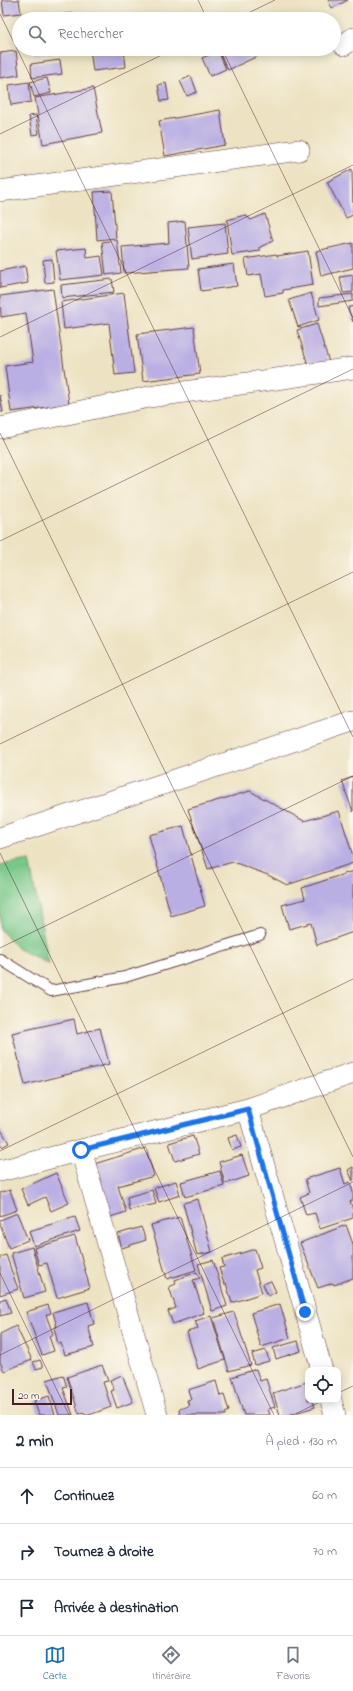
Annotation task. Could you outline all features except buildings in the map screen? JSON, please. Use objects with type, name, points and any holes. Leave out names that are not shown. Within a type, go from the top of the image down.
[{"type":"street","points":[[0,192],[299,150]]},
{"type":"street","points":[[0,428],[149,397],[353,368]]},
{"type":"street","points":[[0,838],[353,721]]},
{"type":"street","points":[[0,1171],[248,1109],[353,1073]]},
{"type":"street","points":[[248,1109],[321,1367]]},
{"type":"street","points":[[81,1150],[157,1415]]},
{"type":"street","points":[[332,1403],[335,1415]]},
{"type":"lane","points":[[0,959],[51,992],[125,977],[260,935]]},
{"type":"green space","points":[[29,860],[49,964],[17,948],[0,929],[0,865]]},
{"type":"route","points":[[81,1150],[248,1109],[305,1312]]}]
